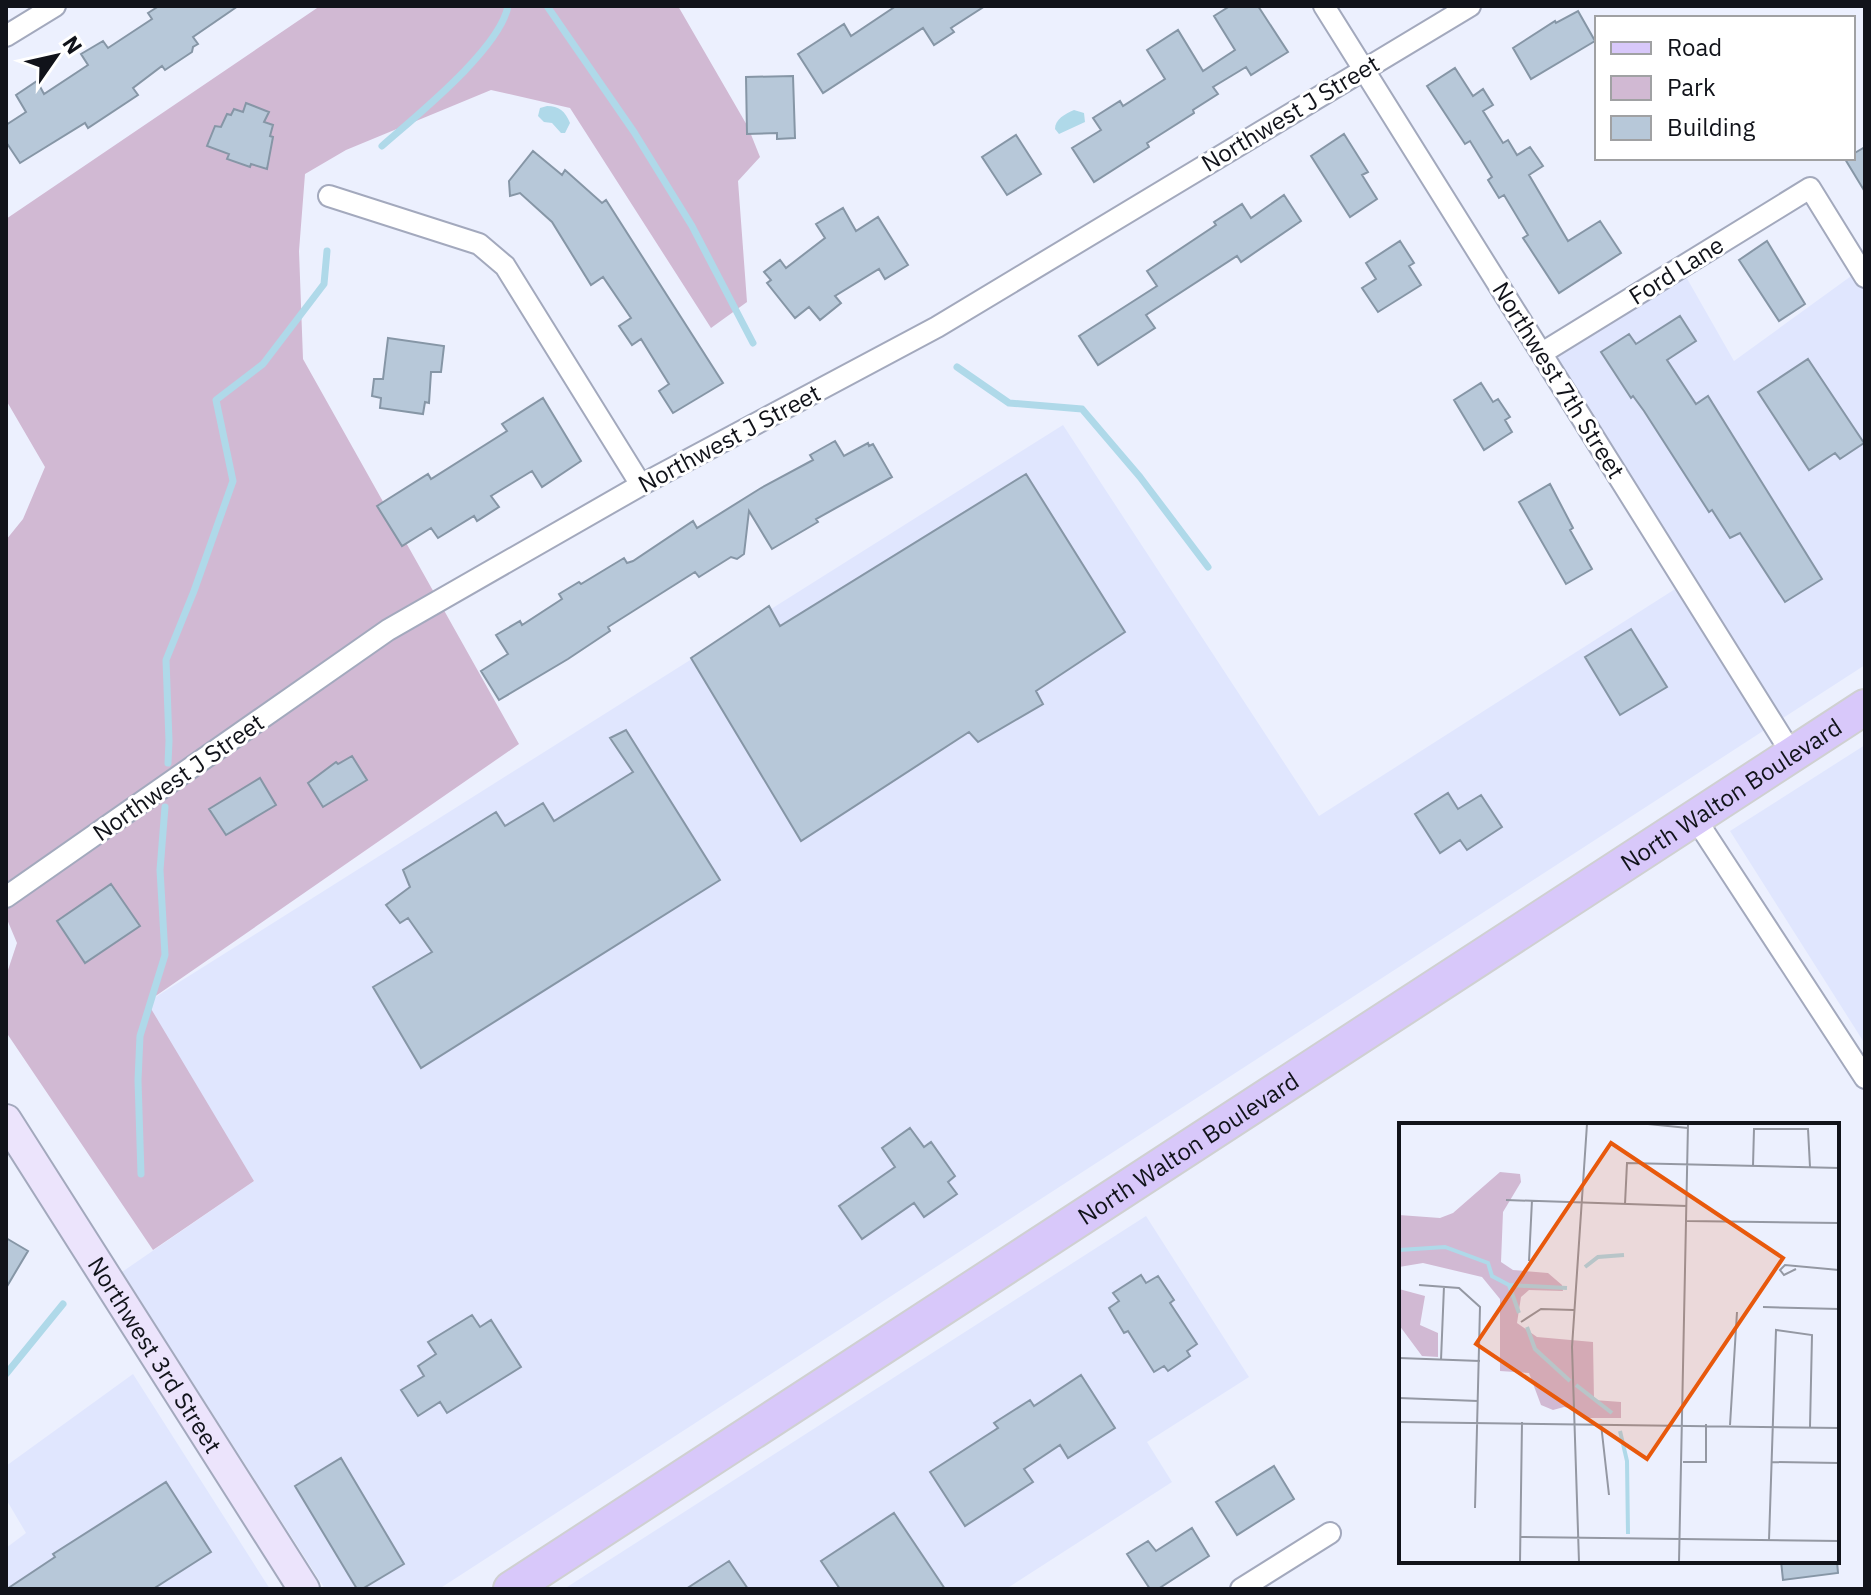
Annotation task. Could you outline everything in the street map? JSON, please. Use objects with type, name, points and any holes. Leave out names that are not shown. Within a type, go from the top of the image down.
[{"type":"main road","name":"North Walton Boulevard","points":[[511,1589],[1865,707]]},
{"type":"street","points":[[6,36],[55,6]]},
{"type":"street","name":"Northwest 7th Street","points":[[1324,6],[1792,754]]},
{"type":"street","name":"Northwest J Street","points":[[6,897],[388,630],[641,485],[937,327],[1470,6]]},
{"type":"street","name":"Ford Lane","points":[[1542,353],[1810,188],[1865,277]]},
{"type":"street","points":[[329,196],[479,244],[505,266],[641,485]]},
{"type":"street","points":[[1695,818],[1865,1078]]},
{"type":"street","name":"Northwest 3rd Street","points":[[6,1120],[14,1152],[304,1589]]},
{"type":"street","points":[[1241,1589],[1330,1533]]},
{"type":"shaded area","points":[[540,108],[558,108],[566,115],[570,123],[565,133],[538,116]]},
{"type":"shaded area","points":[[1074,110],[1084,113],[1085,122],[1059,134],[1055,129],[1057,122]]},
{"type":"shaded area","points":[[1865,266],[1865,665],[439,1589],[325,1589],[122,1272],[254,1181],[146,1003],[1063,425],[1319,816],[1694,577],[1556,356],[1685,275],[1734,361]]},
{"type":"shaded area","points":[[1865,745],[1865,1044],[1730,831]]},
{"type":"shaded area","points":[[1146,1216],[1249,1377],[1147,1442],[1172,1482],[1006,1589],[564,1589]]},
{"type":"shaded area","points":[[133,1374],[270,1589],[6,1589],[6,1548],[26,1533],[6,1499],[6,1466]]},
{"type":"green space","points":[[320,6],[678,6],[748,127],[760,157],[738,181],[747,302],[711,328],[570,108],[491,90],[346,150],[305,174],[299,251],[303,359],[519,744],[147,1002],[254,1181],[153,1250],[6,1032],[6,976],[17,943],[6,917],[6,540],[23,519],[45,467],[6,400],[6,219]]},
{"type":"building","points":[[159,6],[238,6],[193,37],[198,44],[192,52],[165,70],[162,66],[133,88],[138,95],[88,128],[85,123],[20,163],[6,142],[6,125],[26,112],[16,95],[37,81],[44,94],[88,65],[81,54],[103,41],[108,48],[152,19],[148,13]]},
{"type":"building","points":[[896,6],[985,6],[951,28],[954,32],[934,45],[923,28],[823,93],[798,54],[844,24],[851,36]]},
{"type":"building","points":[[1230,6],[1258,6],[1288,52],[1251,75],[1246,67],[1213,87],[1218,94],[1147,143],[1149,147],[1094,182],[1072,148],[1101,130],[1093,118],[1120,101],[1123,106],[1165,79],[1147,50],[1178,30],[1203,71],[1235,50],[1214,16]]},
{"type":"building","points":[[1578,11],[1595,41],[1531,79],[1513,48],[1555,21]]},
{"type":"building","points":[[1455,68],[1473,96],[1483,89],[1493,105],[1483,111],[1503,143],[1508,140],[1517,155],[1530,147],[1543,166],[1529,175],[1568,241],[1600,221],[1621,253],[1559,293],[1523,238],[1528,235],[1504,195],[1499,198],[1488,180],[1492,177],[1470,141],[1465,144],[1427,86]]},
{"type":"building","points":[[793,76],[795,138],[777,139],[777,133],[747,134],[746,77]]},
{"type":"building","points":[[246,103],[269,112],[264,122],[273,125],[270,136],[273,137],[267,169],[227,159],[229,154],[207,146],[215,126],[221,127],[227,114],[231,115],[234,109],[243,112]]},
{"type":"building","points":[[1344,134],[1368,172],[1362,175],[1377,199],[1350,217],[1311,156]]},
{"type":"building","points":[[1016,135],[1041,174],[1007,195],[982,157]]},
{"type":"building","points":[[1865,147],[1865,192],[1846,160],[1855,160],[1855,153]]},
{"type":"building","points":[[533,151],[562,175],[565,170],[602,203],[606,200],[723,383],[673,413],[659,391],[669,384],[641,339],[632,345],[619,326],[631,318],[603,277],[591,285],[552,222],[520,193],[510,196],[509,181]]},
{"type":"building","points":[[1284,195],[1301,221],[1241,262],[1237,256],[1146,315],[1155,328],[1098,365],[1079,336],[1157,286],[1147,271],[1242,204],[1251,218]]},
{"type":"building","points":[[843,208],[856,231],[878,217],[908,265],[885,279],[879,269],[835,296],[841,303],[820,320],[809,307],[795,318],[767,283],[771,280],[764,272],[780,260],[786,268],[825,238],[816,224]]},
{"type":"building","points":[[1400,241],[1414,263],[1409,266],[1421,285],[1378,312],[1362,288],[1376,279],[1366,263]]},
{"type":"building","points":[[1767,241],[1805,304],[1779,321],[1739,260]]},
{"type":"building","points":[[1680,316],[1696,341],[1667,360],[1696,404],[1708,396],[1822,579],[1785,602],[1740,533],[1730,538],[1712,510],[1709,512],[1644,411],[1633,396],[1631,398],[1601,352],[1629,334],[1636,344]]},
{"type":"building","points":[[388,338],[444,346],[441,372],[431,372],[429,403],[425,402],[423,414],[380,408],[381,398],[372,396],[374,379],[383,379]]},
{"type":"building","points":[[1808,359],[1864,443],[1840,459],[1835,453],[1809,470],[1758,392]]},
{"type":"building","points":[[1481,383],[1493,402],[1498,399],[1510,417],[1505,420],[1512,432],[1484,450],[1454,400]]},
{"type":"building","points":[[543,398],[581,461],[542,487],[532,471],[491,496],[499,507],[477,521],[474,516],[438,538],[431,528],[402,546],[377,506],[428,474],[431,479],[507,431],[502,424]]},
{"type":"building","points":[[835,441],[844,456],[868,443],[869,446],[873,444],[892,477],[816,519],[818,522],[772,549],[749,511],[744,554],[737,559],[731,557],[699,577],[695,572],[608,627],[610,631],[568,659],[499,700],[481,671],[508,654],[496,635],[520,621],[522,625],[562,599],[559,594],[579,582],[581,584],[624,558],[627,563],[633,561],[693,521],[697,528],[813,460],[810,455]]},
{"type":"building","points":[[1026,474],[1125,632],[1036,691],[1043,704],[978,742],[969,732],[801,841],[691,658],[769,606],[780,626]]},
{"type":"building","points":[[1550,484],[1573,528],[1570,530],[1592,569],[1566,584],[1519,502]]},
{"type":"building","points":[[1631,629],[1667,687],[1620,715],[1585,657]]},
{"type":"building","points":[[626,730],[720,880],[421,1068],[373,987],[432,952],[408,918],[400,923],[386,905],[410,887],[403,870],[496,812],[505,826],[543,803],[554,821],[633,772],[610,738]]},
{"type":"building","points":[[352,756],[367,780],[323,807],[308,783],[336,762],[338,764]]},
{"type":"building","points":[[260,778],[276,805],[226,835],[209,809]]},
{"type":"building","points":[[1448,793],[1458,809],[1481,795],[1502,827],[1467,850],[1460,840],[1440,853],[1415,814]]},
{"type":"building","points":[[111,884],[140,926],[85,963],[57,921]]},
{"type":"building","points":[[910,1128],[924,1147],[931,1142],[955,1176],[948,1182],[957,1194],[924,1217],[914,1203],[862,1239],[839,1206],[895,1167],[882,1148]]},
{"type":"building","points":[[6,1238],[28,1251],[6,1288]]},
{"type":"building","points":[[1141,1275],[1146,1283],[1158,1276],[1174,1300],[1170,1303],[1197,1344],[1187,1351],[1190,1356],[1168,1371],[1164,1366],[1154,1372],[1109,1308],[1119,1301],[1113,1293]]},
{"type":"building","points":[[472,1315],[480,1327],[491,1320],[521,1367],[447,1413],[440,1402],[418,1416],[401,1390],[424,1376],[418,1366],[436,1354],[428,1342]]},
{"type":"building","points":[[1081,1375],[1115,1428],[1068,1458],[1060,1445],[1024,1469],[1033,1482],[965,1526],[930,1472],[998,1428],[994,1423],[1030,1400],[1034,1406]]},
{"type":"building","points":[[341,1458],[404,1564],[362,1589],[357,1589],[295,1486]]},
{"type":"building","points":[[1274,1466],[1294,1499],[1237,1535],[1216,1502]]},
{"type":"building","points":[[166,1482],[211,1552],[153,1589],[7,1589],[55,1557],[53,1554]]},
{"type":"building","points":[[894,1513],[945,1589],[840,1589],[821,1561]]},
{"type":"building","points":[[1192,1528],[1209,1556],[1158,1589],[1150,1589],[1127,1554],[1148,1541],[1156,1551]]},
{"type":"building","points":[[729,1561],[748,1589],[686,1589]]},
{"type":"building","points":[[1781,1563],[1837,1563],[1838,1573],[1783,1580]]},
{"type":"waterway","points":[[382,146],[474,61],[502,23],[508,6]]},
{"type":"waterway","points":[[547,6],[634,132],[692,226],[753,343]]},
{"type":"waterway","points":[[168,763],[166,660],[233,481],[216,400],[263,364],[324,284],[327,251]]},
{"type":"waterway","points":[[957,367],[1009,403],[1082,409],[1140,477],[1208,567]]},
{"type":"waterway","points":[[141,1174],[140,1036],[165,955],[160,870],[165,807]]},
{"type":"waterway","points":[[6,1374],[63,1304]]}]
